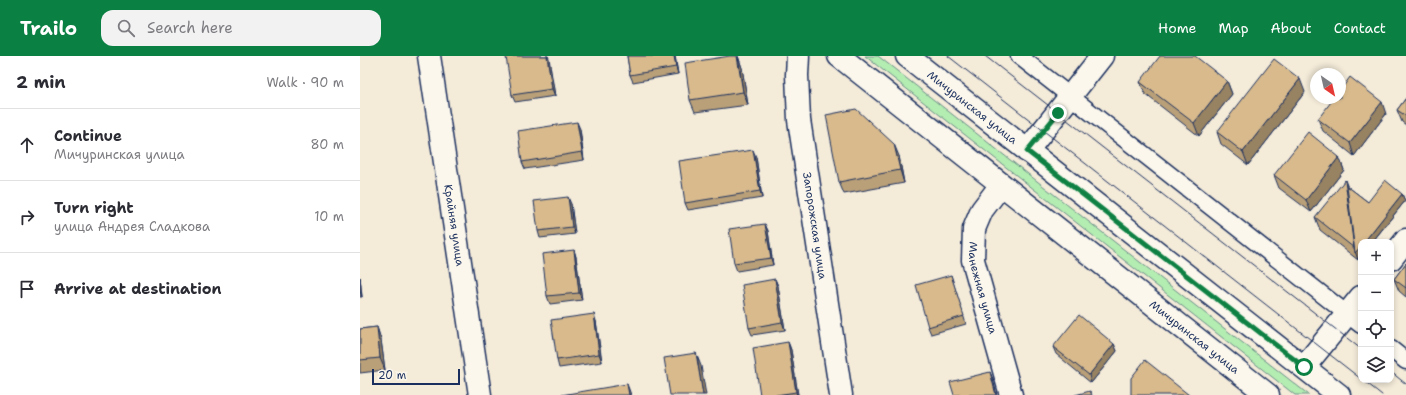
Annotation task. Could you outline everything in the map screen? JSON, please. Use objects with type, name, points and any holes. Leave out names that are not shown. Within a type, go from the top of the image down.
[{"type":"street","name":"Крайняя улица","points":[[429,56],[480,395]]},
{"type":"street","name":"Запорожская улица","points":[[798,56],[797,75],[799,120],[841,395]]},
{"type":"street","name":"Мичуринская улица","points":[[839,56],[1268,395]]},
{"type":"street","name":"Мичуринская улица","points":[[907,56],[1339,395]]},
{"type":"street","points":[[1027,151],[1102,56]]},
{"type":"street","name":"Манежная улица","points":[[1001,185],[982,210],[974,230],[974,260],[1012,395]]},
{"type":"street","points":[[1394,255],[1406,240]]},
{"type":"street","points":[[1304,367],[1354,320],[1358,307]]},
{"type":"lane","points":[[1019,56],[1354,320]]},
{"type":"lane","points":[[1394,351],[1406,361]]},
{"type":"green space","points":[[865,56],[878,56],[1309,395],[1295,395]]},
{"type":"building","points":[[547,56],[552,89],[512,95],[506,57]]},
{"type":"building","points":[[627,56],[674,56],[676,67],[630,75]]},
{"type":"building","points":[[737,56],[743,92],[690,100],[685,63]]},
{"type":"building","points":[[1160,56],[1195,56],[1227,81],[1194,123],[1140,82]]},
{"type":"building","points":[[1274,59],[1300,79],[1243,152],[1217,132]]},
{"type":"building","points":[[1350,77],[1382,102],[1350,143],[1318,119],[1329,104],[1346,104],[1346,83]]},
{"type":"building","points":[[1406,98],[1406,116],[1397,110]]},
{"type":"building","points":[[856,109],[894,144],[900,170],[839,182],[826,115]]},
{"type":"building","points":[[577,122],[582,152],[522,162],[518,131]]},
{"type":"building","points":[[1308,132],[1339,157],[1306,200],[1274,175]]},
{"type":"building","points":[[753,150],[760,191],[685,203],[679,161]]},
{"type":"building","points":[[1345,180],[1354,248],[1315,217]]},
{"type":"building","points":[[1385,180],[1402,194],[1366,239],[1358,239],[1358,250],[1355,253],[1347,186],[1368,202]]},
{"type":"building","points":[[568,197],[572,227],[538,231],[534,201]]},
{"type":"building","points":[[765,224],[771,258],[734,263],[729,229]]},
{"type":"building","points":[[574,250],[579,293],[547,296],[542,254]]},
{"type":"building","points":[[1406,263],[1406,288],[1394,279]]},
{"type":"building","points":[[951,275],[964,316],[928,327],[916,285]]},
{"type":"building","points":[[775,279],[782,322],[749,328],[742,285]]},
{"type":"building","points":[[594,314],[599,354],[557,360],[551,320]]},
{"type":"building","points":[[1079,315],[1114,344],[1089,375],[1053,347]]},
{"type":"building","points":[[377,327],[380,358],[360,360],[360,329]]},
{"type":"building","points":[[788,342],[796,392],[776,395],[760,395],[753,348]]},
{"type":"building","points":[[696,353],[703,395],[670,395],[664,358]]},
{"type":"building","points":[[1145,360],[1189,395],[1131,395],[1131,378]]},
{"type":"building","points":[[990,372],[996,395],[954,395],[950,382]]},
{"type":"building","points":[[627,384],[629,395],[561,395]]},
{"type":"building","points":[[1090,391],[1092,395],[1075,395]]},
{"type":"tram line","points":[[948,56],[1358,377]]},
{"type":"tram line","points":[[985,56],[1358,347]]},
{"type":"tram line","points":[[1394,374],[1406,384]]},
{"type":"tram line","points":[[1367,383],[1382,395]]},
{"type":"route","points":[[1058,113],[1027,151],[1304,367]]}]
